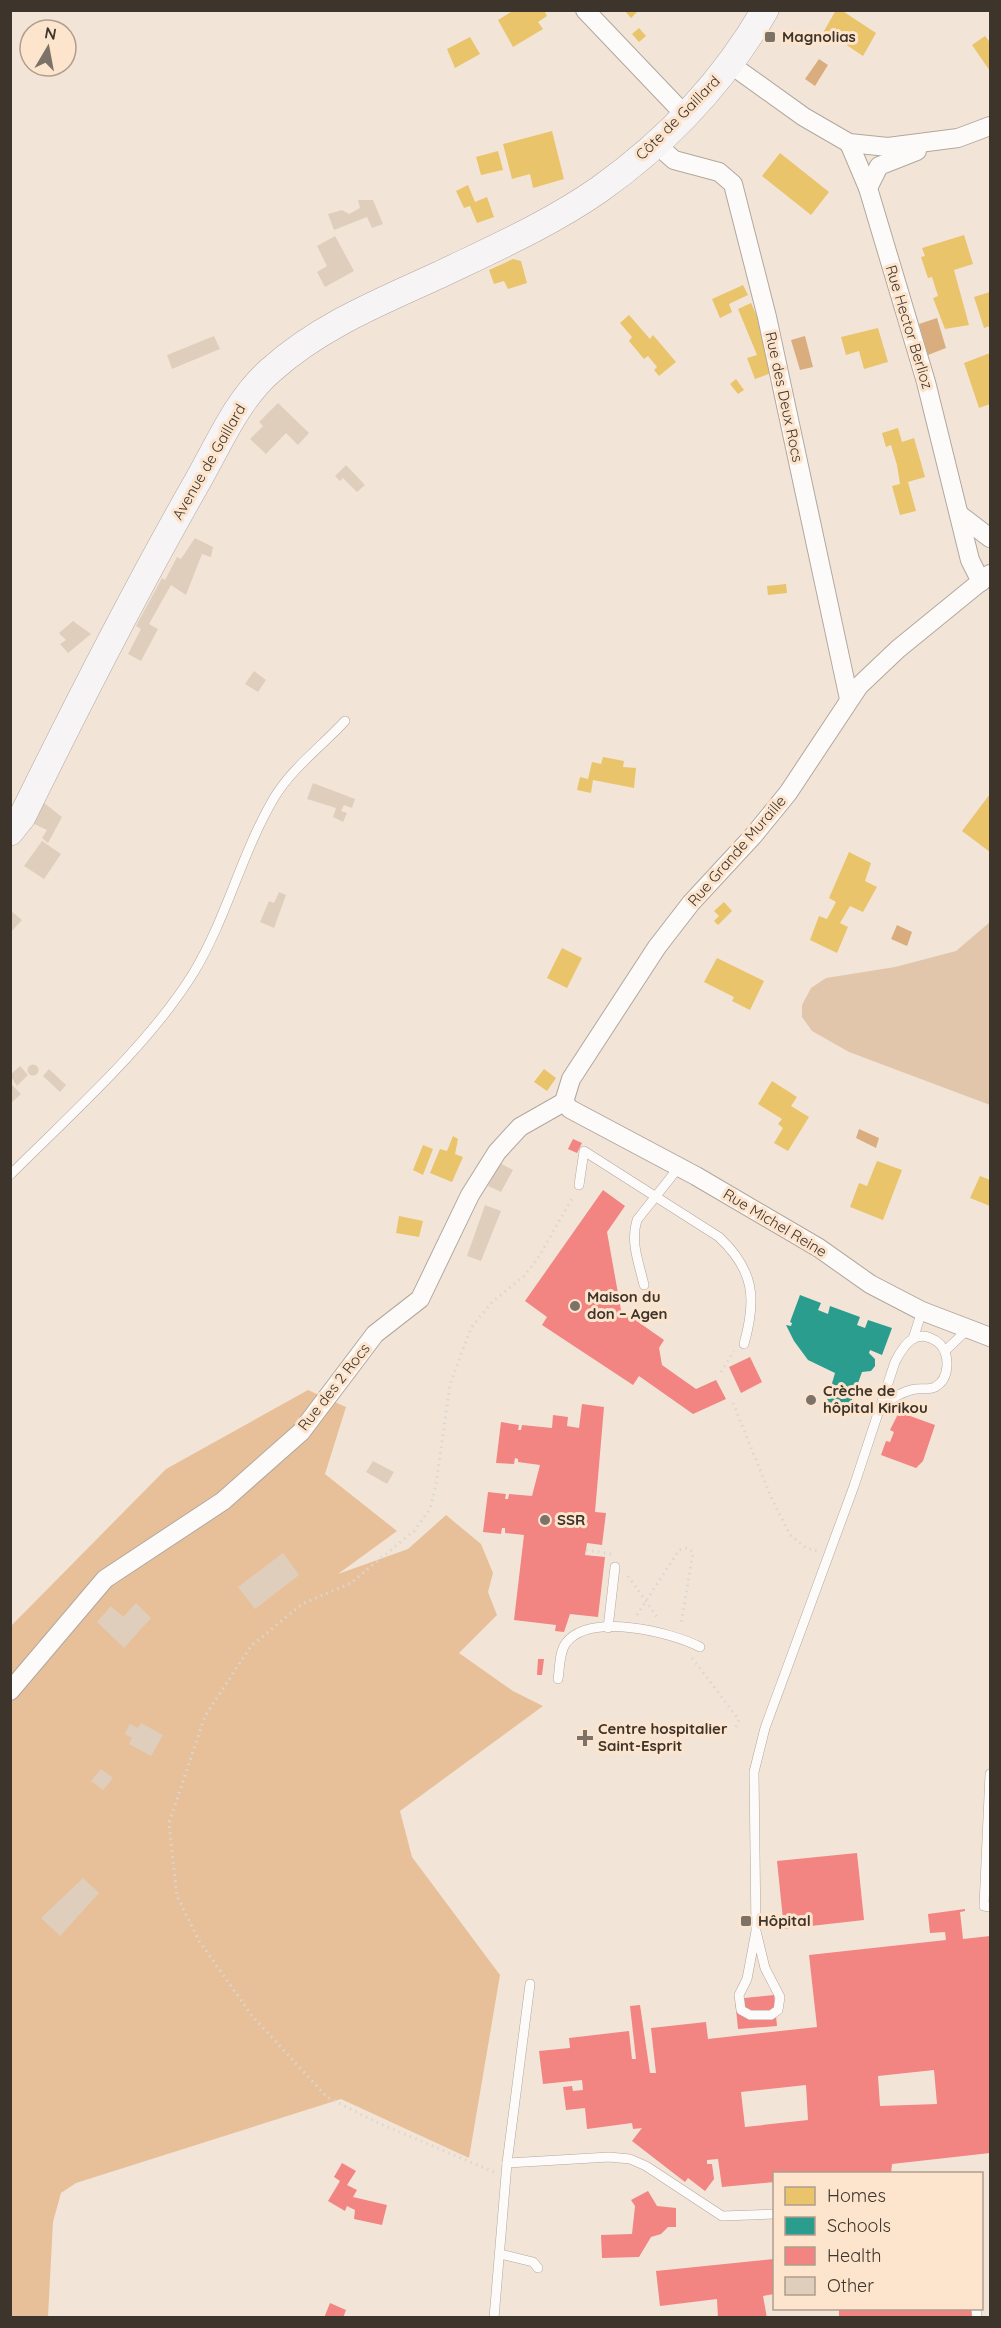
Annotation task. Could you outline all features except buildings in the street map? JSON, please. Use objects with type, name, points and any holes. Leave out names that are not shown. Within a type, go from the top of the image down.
[{"type":"street","points":[[585,10],[660,86],[685,115]]},
{"type":"street","name":"Côte de Gaillard","points":[[541,224],[598,190],[656,144],[730,64],[765,10]]},
{"type":"street","points":[[730,64],[804,117],[849,142],[868,147],[888,147],[958,138]]},
{"type":"street","points":[[868,188],[879,166],[990,126]]},
{"type":"street","name":"Rue Hector Berlioz","points":[[849,142],[868,188],[926,382],[970,560],[986,578]]},
{"type":"street","name":"Rue des Deux Rocs","points":[[656,144],[674,160],[718,171],[733,184],[767,317],[849,699]]},
{"type":"street","name":"Avenue de Gaillard","points":[[10,832],[21,817],[175,520],[246,398],[267,373],[324,329],[541,224]]},
{"type":"street","points":[[960,515],[990,538]]},
{"type":"street","name":"Rue Grande Muraille","points":[[564,1102],[571,1078],[657,947],[691,903],[753,836],[788,793],[849,699],[867,678],[898,649],[986,578]]},
{"type":"street","name":"Rue Michel Reine","points":[[564,1102],[570,1109],[679,1167],[819,1248],[870,1284],[922,1311],[990,1337]]},
{"type":"street","name":"Rue des 2 Rocs","points":[[10,1691],[105,1580],[223,1501],[301,1432],[375,1334],[420,1299],[470,1194],[497,1152],[520,1127],[564,1102]]},
{"type":"lane","points":[[10,1175],[99,1086],[179,994],[195,971],[219,923],[273,799],[298,767],[345,721]]},
{"type":"lane","points":[[579,1185],[584,1151],[719,1237],[745,1266],[751,1299],[744,1344]]},
{"type":"lane","points":[[644,1285],[634,1243],[634,1229],[637,1220],[679,1167]]},
{"type":"lane","points":[[913,1339],[922,1311]]},
{"type":"lane","points":[[945,1351],[967,1330]]},
{"type":"lane","points":[[756,1930],[765,1968],[780,1997],[778,2010],[771,2015],[746,2014],[741,2010],[739,2003],[747,1978],[756,1930],[755,1761],[901,1348],[913,1339],[931,1338],[945,1351],[946,1369],[942,1382],[935,1387],[916,1389],[901,1394],[881,1405]]},
{"type":"lane","points":[[608,1628],[615,1567]]},
{"type":"lane","points":[[558,1679],[562,1651],[567,1641],[584,1632],[626,1627],[681,1639],[700,1647]]},
{"type":"lane","points":[[990,1774],[984,1906],[990,1907]]},
{"type":"lane","points":[[495,2318],[507,2163],[530,1983]]},
{"type":"lane","points":[[507,2163],[609,2157],[630,2159],[646,2166],[722,2216],[773,2214]]},
{"type":"lane","points":[[500,2254],[533,2262],[538,2268]]},
{"type":"path","points":[[494,2172],[376,2122],[327,2097],[253,2017],[199,1941],[177,1896],[169,1823],[205,1716],[251,1646],[302,1604],[351,1583],[414,1531],[430,1509],[436,1485],[450,1384],[471,1328],[492,1302],[524,1276],[538,1258],[579,1185]]},
{"type":"path","points":[[721,1372],[732,1353],[744,1344]]},
{"type":"path","points":[[733,1403],[771,1497],[790,1535],[806,1548],[818,1551],[833,1545]]},
{"type":"path","points":[[629,1614],[638,1615],[679,1550],[687,1548],[693,1552],[681,1624],[681,1639],[683,1646],[739,1720],[736,1728]]},
{"type":"path","points":[[586,1550],[617,1555]]},
{"type":"path","points":[[627,1581],[627,1575],[659,1621],[681,1624]]},
{"type":"shaded area","points":[[819,59],[828,65],[815,86],[805,79]]},
{"type":"shaded area","points":[[937,318],[946,348],[928,355],[919,324]]},
{"type":"shaded area","points":[[805,336],[813,367],[800,370],[791,340]]},
{"type":"shaded area","points":[[990,922],[990,1105],[849,1052],[812,1031],[802,1017],[802,1005],[811,988],[826,978],[895,967],[956,951]]},
{"type":"shaded area","points":[[897,925],[912,932],[907,946],[891,939]]},
{"type":"shaded area","points":[[859,1129],[879,1138],[876,1148],[856,1138]]},
{"type":"shaded area","points":[[308,1390],[346,1407],[325,1474],[397,1531],[338,1574],[408,1549],[446,1515],[481,1544],[493,1573],[488,1592],[497,1615],[459,1653],[513,1691],[543,1706],[400,1811],[412,1857],[500,1975],[469,2158],[341,2099],[76,2183],[61,2193],[53,2222],[48,2317],[11,2318],[11,1626],[166,1469]]},
{"type":"place","name":"Magnolias","points":[[770,37]]},
{"type":"place","name":"Maison du don – Agen","points":[[575,1306]]},
{"type":"place","name":"Crèche de hôpital Kirikou","points":[[811,1400]]},
{"type":"place","name":"SSR","points":[[545,1520]]},
{"type":"place","name":"Centre hospitalier Saint-Esprit","points":[[585,1738]]},
{"type":"place","name":"Hôpital","points":[[746,1921]]}]
